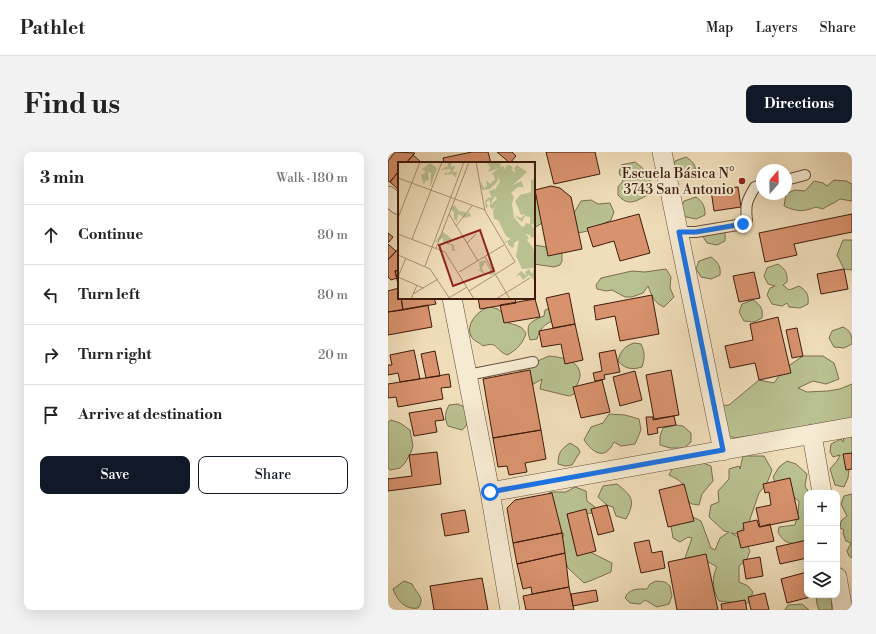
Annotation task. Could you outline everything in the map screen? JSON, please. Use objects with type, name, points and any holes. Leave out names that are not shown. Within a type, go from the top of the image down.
[{"type":"street","points":[[662,152],[723,450]]},
{"type":"street","points":[[388,196],[398,204]]},
{"type":"street","points":[[452,299],[490,492],[510,610]]},
{"type":"street","points":[[490,492],[852,427]]},
{"type":"street","points":[[812,435],[821,490]]},
{"type":"street","points":[[840,594],[843,610]]},
{"type":"lane","points":[[792,178],[805,175]]},
{"type":"lane","points":[[679,232],[696,232],[743,224],[747,220],[747,200],[756,187]]},
{"type":"lane","points":[[468,375],[533,362]]},
{"type":"green space","points":[[686,157],[694,164],[696,172],[696,175],[687,179],[677,177],[672,169],[675,161]]},
{"type":"green space","points":[[635,162],[644,169],[650,179],[650,194],[630,202],[622,199],[618,195],[618,187],[623,181],[619,173],[621,165]]},
{"type":"green space","points":[[834,180],[846,181],[852,184],[852,201],[840,199],[823,209],[816,207],[807,210],[796,210],[784,206],[785,200],[792,200],[792,191],[795,190],[805,191],[814,181],[823,183],[827,186]]},
{"type":"green space","points":[[535,190],[544,201],[542,223],[535,227]]},
{"type":"green space","points":[[696,197],[703,204],[705,215],[696,219],[686,217],[681,209],[684,201]]},
{"type":"green space","points":[[591,200],[598,204],[610,203],[614,212],[611,220],[588,231],[578,233],[566,219],[574,213],[581,201]]},
{"type":"green space","points":[[716,223],[724,230],[725,235],[725,241],[717,245],[707,243],[702,235],[705,227]]},
{"type":"green space","points":[[843,240],[852,240],[852,270],[844,269],[837,255]]},
{"type":"green space","points":[[535,245],[553,248],[562,253],[562,261],[560,265],[554,267],[535,264]]},
{"type":"green space","points":[[711,257],[718,264],[720,275],[711,279],[701,277],[696,269],[699,261]]},
{"type":"green space","points":[[778,264],[786,274],[787,282],[783,285],[789,290],[799,286],[802,288],[807,294],[808,304],[800,308],[789,307],[787,303],[782,306],[772,304],[767,295],[770,288],[775,286],[768,284],[764,276],[767,268]]},
{"type":"green space","points":[[666,269],[671,277],[670,288],[674,297],[664,307],[652,296],[648,286],[643,293],[632,297],[625,297],[612,290],[606,291],[597,289],[596,285],[601,278],[632,271],[645,272]]},
{"type":"green space","points":[[753,300],[761,308],[762,318],[754,322],[744,321],[739,312],[742,304]]},
{"type":"green space","points":[[490,307],[498,309],[509,319],[508,323],[516,325],[525,331],[526,334],[523,341],[514,351],[507,355],[494,345],[491,344],[483,346],[471,336],[471,322],[478,314]]},
{"type":"green space","points":[[550,308],[553,321],[542,328],[537,339],[530,340],[528,330],[530,324],[544,316],[545,310]]},
{"type":"green space","points":[[843,327],[848,330],[852,338],[852,344],[844,348],[834,347],[829,338],[832,331]]},
{"type":"green space","points":[[634,343],[641,344],[644,353],[642,367],[629,368],[623,366],[618,361],[620,354],[623,349]]},
{"type":"green space","points":[[549,356],[569,360],[577,366],[580,375],[574,394],[569,396],[540,389],[542,379],[530,386],[518,374],[524,367]]},
{"type":"green space","points":[[803,356],[823,356],[834,363],[839,379],[826,384],[813,381],[798,388],[807,392],[828,391],[840,389],[852,384],[852,422],[834,431],[810,424],[805,432],[735,438],[727,435],[719,406],[729,405],[759,380],[774,383],[784,369]]},
{"type":"green space","points":[[458,404],[468,409],[469,412],[468,423],[462,430],[448,426],[446,418],[449,405]]},
{"type":"green space","points":[[609,414],[625,415],[639,419],[641,430],[635,444],[621,446],[614,442],[607,452],[599,453],[591,448],[584,440],[591,427],[603,423]]},
{"type":"green space","points":[[391,420],[400,423],[410,430],[413,446],[405,463],[400,468],[390,470],[388,468],[388,422]]},
{"type":"green space","points":[[676,425],[683,426],[691,433],[691,442],[684,448],[670,448],[660,445],[660,436],[663,428]]},
{"type":"green space","points":[[852,433],[852,455],[845,464],[849,469],[848,478],[844,487],[835,485],[830,469],[840,455],[833,457],[830,452],[831,444],[841,439],[843,442],[844,437]]},
{"type":"green space","points":[[570,443],[578,448],[580,452],[572,465],[565,466],[558,464],[561,452],[564,447]]},
{"type":"green space","points":[[743,456],[764,456],[772,470],[767,483],[759,493],[749,522],[738,534],[731,533],[745,541],[750,551],[747,559],[739,566],[739,582],[748,586],[753,592],[749,602],[746,604],[719,601],[715,593],[713,580],[717,567],[705,560],[685,558],[692,538],[688,537],[680,542],[673,538],[671,526],[679,520],[693,517],[701,521],[711,548],[715,550],[720,538],[729,532],[724,531],[709,517],[711,505],[719,502],[718,491],[729,479],[729,469],[739,466],[740,469]]},
{"type":"green space","points":[[787,461],[796,464],[807,474],[805,486],[807,490],[804,490],[804,542],[787,542],[778,532],[779,527],[795,525],[799,501],[776,485],[773,477],[779,467]]},
{"type":"green space","points":[[700,462],[711,466],[713,481],[702,494],[699,505],[692,504],[685,499],[684,486],[680,481],[669,475],[673,467]]},
{"type":"green space","points":[[617,484],[629,495],[631,499],[631,507],[626,519],[616,516],[613,507],[607,505],[598,497],[603,486]]},
{"type":"green space","points":[[575,487],[586,491],[587,501],[595,507],[592,513],[567,514],[577,555],[586,550],[612,563],[611,572],[584,583],[568,568],[559,545],[564,535],[553,517],[548,498],[550,492],[566,492]]},
{"type":"green space","points":[[852,494],[852,558],[849,556],[847,551],[851,543],[846,541],[843,533],[844,530],[840,528],[841,521],[847,516],[841,504],[844,496]]},
{"type":"green space","points":[[404,581],[412,584],[420,596],[421,601],[418,608],[410,608],[402,604],[397,597],[393,589]]},
{"type":"green space","points":[[656,581],[665,582],[670,586],[672,596],[669,604],[657,607],[645,600],[640,604],[630,603],[625,598],[629,592],[637,589],[647,589],[650,584]]},
{"type":"green space","points":[[816,598],[831,598],[832,610],[819,610]]},
{"type":"green space","points":[[802,604],[809,610],[785,610],[788,605]]},
{"type":"building","points":[[395,152],[415,153],[407,162],[398,162],[398,172],[390,182],[388,181],[388,161]]},
{"type":"building","points":[[472,152],[488,152],[491,162],[444,162],[443,158]]},
{"type":"building","points":[[497,152],[512,152],[516,156],[511,162]]},
{"type":"building","points":[[546,152],[595,152],[600,174],[554,184]]},
{"type":"building","points":[[413,155],[421,162],[407,162]]},
{"type":"building","points":[[398,172],[398,189],[390,182]]},
{"type":"building","points":[[551,186],[560,188],[571,197],[582,249],[548,256],[535,190]]},
{"type":"building","points":[[738,187],[741,207],[714,211],[711,190]]},
{"type":"building","points":[[639,214],[650,253],[620,261],[614,241],[593,247],[587,228]]},
{"type":"building","points":[[852,214],[852,232],[794,244],[797,255],[765,262],[759,233]]},
{"type":"building","points":[[388,233],[393,237],[388,243]]},
{"type":"building","points":[[388,244],[396,251],[388,260]]},
{"type":"building","points":[[398,249],[398,270],[395,271],[397,278],[391,280],[388,277],[388,260]]},
{"type":"building","points":[[844,269],[848,289],[821,294],[817,274]]},
{"type":"building","points":[[398,270],[398,284],[395,271]]},
{"type":"building","points":[[754,272],[760,298],[739,302],[733,276]]},
{"type":"building","points":[[398,288],[398,299],[401,299],[403,310],[388,312],[388,291]]},
{"type":"building","points":[[569,293],[575,324],[553,328],[546,298]]},
{"type":"building","points":[[652,295],[659,334],[620,341],[615,316],[596,320],[594,306]]},
{"type":"building","points":[[401,299],[434,299],[436,304],[403,310]]},
{"type":"building","points":[[478,299],[515,299],[516,303],[480,309]]},
{"type":"building","points":[[535,299],[540,317],[504,323],[500,305]]},
{"type":"building","points":[[428,305],[432,327],[388,335],[388,312]]},
{"type":"building","points":[[778,317],[791,373],[759,380],[755,363],[730,368],[725,346],[753,340],[750,324]]},
{"type":"building","points":[[575,324],[583,360],[565,364],[561,344],[542,347],[539,331]]},
{"type":"building","points":[[797,328],[803,356],[792,358],[786,330]]},
{"type":"building","points":[[414,350],[420,379],[400,382],[398,373],[388,375],[388,365],[392,365],[390,355]]},
{"type":"building","points":[[615,350],[620,372],[604,375],[605,379],[595,381],[593,373],[602,371],[599,353]]},
{"type":"building","points":[[435,351],[440,376],[426,378],[421,354]]},
{"type":"building","points":[[530,370],[541,430],[493,438],[483,379]]},
{"type":"building","points":[[671,370],[679,415],[654,419],[646,375]]},
{"type":"building","points":[[635,371],[642,400],[620,406],[613,377]]},
{"type":"building","points":[[449,374],[451,387],[441,388],[443,399],[398,407],[396,397],[388,398],[388,384]]},
{"type":"building","points":[[602,380],[610,412],[581,418],[573,387]]},
{"type":"building","points":[[441,408],[444,420],[435,421],[437,432],[414,436],[409,413]]},
{"type":"building","points":[[674,416],[676,425],[657,428],[658,433],[648,435],[646,417],[653,417],[653,420]]},
{"type":"building","points":[[541,430],[546,459],[525,463],[527,472],[509,475],[507,466],[498,467],[493,438]]},
{"type":"building","points":[[437,452],[441,484],[388,491],[388,479],[412,476],[409,455]]},
{"type":"building","points":[[852,453],[852,469],[846,470],[843,454]]},
{"type":"building","points":[[790,478],[799,519],[760,527],[756,508],[771,505],[769,492],[765,493],[763,484]]},
{"type":"building","points":[[684,484],[694,521],[668,527],[659,490]]},
{"type":"building","points":[[552,493],[562,533],[513,543],[507,508],[515,500]]},
{"type":"building","points":[[607,505],[614,531],[598,535],[591,509]]},
{"type":"building","points":[[586,509],[596,551],[577,556],[567,514]]},
{"type":"building","points":[[465,510],[469,532],[445,536],[441,514]]},
{"type":"building","points":[[757,520],[759,527],[770,524],[774,541],[741,548],[737,532],[744,530],[743,523]]},
{"type":"building","points":[[562,533],[565,553],[517,564],[513,543]]},
{"type":"building","points":[[649,540],[652,553],[662,551],[665,568],[641,573],[634,543]]},
{"type":"building","points":[[804,541],[804,559],[780,564],[776,547]]},
{"type":"building","points":[[565,553],[569,587],[532,594],[531,587],[523,589],[517,564]]},
{"type":"building","points":[[706,554],[718,610],[677,610],[668,562]]},
{"type":"building","points":[[760,557],[763,576],[746,579],[743,560]]},
{"type":"building","points":[[804,573],[804,598],[806,598],[787,603],[781,579]]},
{"type":"building","points":[[482,578],[488,610],[434,610],[430,586]]},
{"type":"building","points":[[569,587],[574,610],[526,610],[523,596]]},
{"type":"building","points":[[596,590],[598,601],[573,606],[571,594]]},
{"type":"building","points":[[765,593],[769,610],[751,610],[748,597]]},
{"type":"building","points":[[745,600],[747,610],[722,610],[721,604]]},
{"type":"place","name":"Escuela Básica N° 3743 San Antonio","points":[[742,181]]},
{"type":"route","points":[[490,492],[723,450],[679,232],[696,232],[743,224]]}]
